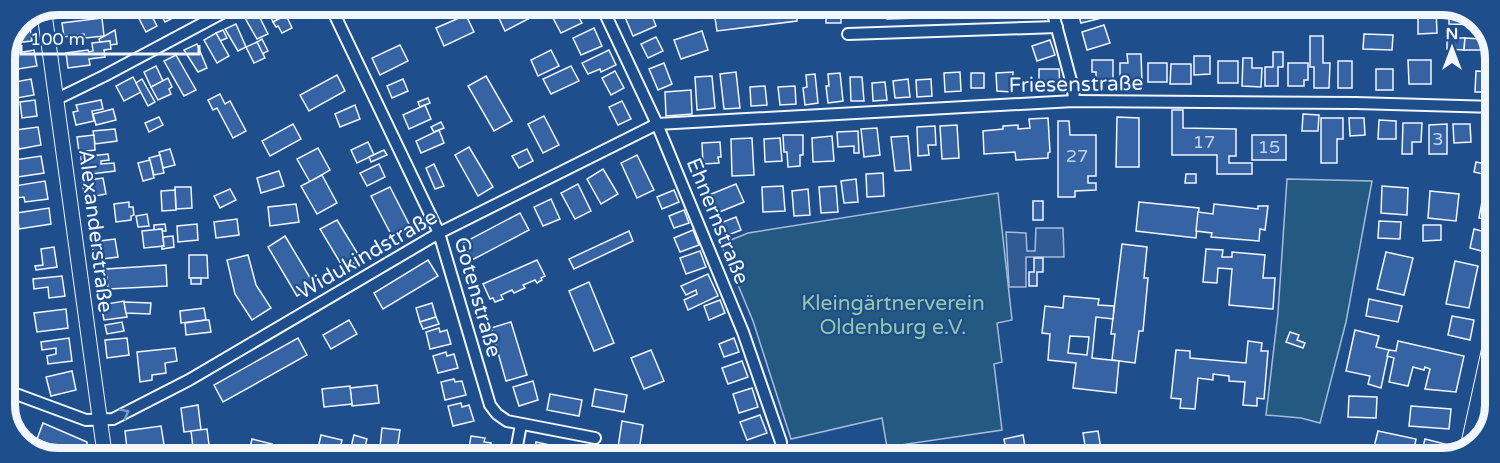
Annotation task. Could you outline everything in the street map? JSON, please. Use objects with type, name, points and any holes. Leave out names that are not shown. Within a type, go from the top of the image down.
[{"type":"street","points":[[57,99],[218,15]]},
{"type":"street","name":"Gotenstraße","points":[[335,15],[439,233],[490,405],[507,421],[595,438]]},
{"type":"street","name":"Ehnernstraße","points":[[606,15],[657,124],[743,332],[781,448]]},
{"type":"street","points":[[1054,15],[1073,88],[1074,101]]},
{"type":"street","name":"Alexanderstraße","points":[[45,17],[104,448]]},
{"type":"street","points":[[848,34],[1057,27]]},
{"type":"street","name":"Friesenstraße","points":[[657,124],[1074,101],[1356,103],[1485,107]]},
{"type":"street","name":"Widukindstraße","points":[[99,420],[114,419],[189,380],[439,233],[657,124]]},
{"type":"street","points":[[1470,437],[1485,378]]},
{"type":"street","points":[[15,394],[72,416],[99,420]]},
{"type":"street","points":[[517,448],[521,424]]},
{"type":"green space","points":[[1287,179],[1372,181],[1346,322],[1320,423],[1301,418],[1266,415],[1278,313]]},
{"type":"green space","name":"Kleingärtnerverein Oldenburg e.V.","points":[[998,193],[1012,320],[997,323],[1002,362],[994,364],[1002,430],[887,447],[882,418],[791,439],[753,321],[721,244],[748,233]]},
{"type":"shaded area","points":[[1036,228],[1063,228],[1064,257],[1026,257],[1026,287],[1009,287],[1006,232],[1026,233],[1027,251],[1035,251]]},
{"type":"building","points":[[137,15],[151,15],[157,26],[146,32]]},
{"type":"building","points":[[161,15],[176,15],[177,16],[165,22]]},
{"type":"building","points":[[258,15],[268,34],[257,39],[245,18]]},
{"type":"building","points":[[270,15],[286,15],[273,22]]},
{"type":"building","points":[[286,15],[292,28],[282,33],[273,22]]},
{"type":"building","points":[[466,15],[474,32],[444,46],[436,28]]},
{"type":"building","points":[[497,15],[528,15],[530,18],[505,31]]},
{"type":"building","points":[[558,15],[578,15],[582,23],[561,33],[553,18]]},
{"type":"building","points":[[652,15],[656,26],[633,36],[625,17]]},
{"type":"building","points":[[715,15],[797,15],[797,21],[717,31]]},
{"type":"building","points":[[826,15],[841,15],[841,23],[826,23]]},
{"type":"building","points":[[851,15],[871,15],[871,18],[851,18]]},
{"type":"building","points":[[887,15],[919,15],[919,18],[887,19]]},
{"type":"building","points":[[1079,15],[1101,15],[1102,18],[1081,23]]},
{"type":"building","points":[[1418,15],[1436,15],[1437,33],[1418,34]]},
{"type":"building","points":[[1449,16],[1469,25],[1449,24]]},
{"type":"building","points":[[102,18],[104,36],[85,38],[84,34],[64,37],[62,23]]},
{"type":"building","points":[[236,24],[246,47],[238,51],[225,29]]},
{"type":"building","points":[[1104,25],[1110,43],[1087,50],[1082,32]]},
{"type":"building","points":[[29,27],[32,41],[18,42],[22,34]]},
{"type":"building","points":[[594,28],[602,46],[581,55],[573,38]]},
{"type":"building","points":[[115,30],[117,44],[110,45],[110,41],[100,42],[99,39]]},
{"type":"building","points":[[223,30],[227,38],[220,41],[216,33]]},
{"type":"building","points":[[702,31],[708,50],[681,59],[674,40]]},
{"type":"building","points":[[216,33],[229,56],[217,63],[204,40]]},
{"type":"building","points":[[1364,34],[1393,35],[1392,50],[1363,49]]},
{"type":"building","points":[[1310,36],[1323,36],[1323,63],[1330,63],[1329,88],[1314,88],[1314,67],[1310,67]]},
{"type":"building","points":[[656,37],[663,51],[648,58],[641,44]]},
{"type":"building","points":[[1447,38],[1465,38],[1464,50],[1447,49]]},
{"type":"building","points":[[1465,38],[1480,39],[1482,42],[1481,50],[1464,50]]},
{"type":"building","points":[[262,39],[268,51],[262,54],[257,42]]},
{"type":"building","points":[[1050,40],[1055,55],[1037,61],[1032,46]]},
{"type":"building","points":[[110,41],[111,49],[104,50],[105,57],[89,59],[90,65],[68,68],[66,53],[93,51],[92,43]]},
{"type":"building","points":[[257,42],[265,58],[254,63],[246,47]]},
{"type":"building","points":[[197,44],[207,68],[198,72],[184,50]]},
{"type":"building","points":[[400,45],[408,61],[380,75],[372,58]]},
{"type":"building","points":[[34,50],[37,66],[15,69],[16,53]]},
{"type":"building","points":[[551,50],[559,66],[538,76],[531,60]]},
{"type":"building","points":[[609,50],[616,65],[601,72],[600,69],[588,74],[582,63]]},
{"type":"building","points":[[1273,52],[1283,52],[1283,67],[1278,67],[1278,86],[1265,86],[1265,67],[1273,67]]},
{"type":"building","points":[[1127,54],[1141,54],[1142,83],[1125,83],[1125,77],[1120,77],[1120,63],[1128,63]]},
{"type":"building","points":[[176,55],[196,90],[184,96],[164,61]]},
{"type":"building","points":[[1194,56],[1210,56],[1210,74],[1194,75]]},
{"type":"building","points":[[1243,58],[1252,58],[1252,68],[1262,68],[1261,87],[1242,86]]},
{"type":"building","points":[[1092,60],[1113,60],[1113,81],[1096,81],[1096,72],[1092,72]]},
{"type":"building","points":[[1408,60],[1431,60],[1431,84],[1409,84]]},
{"type":"building","points":[[1218,61],[1238,61],[1238,83],[1218,83]]},
{"type":"building","points":[[1338,61],[1352,61],[1352,88],[1338,88]]},
{"type":"building","points":[[664,63],[672,84],[658,90],[649,69]]},
{"type":"building","points":[[1148,63],[1167,63],[1167,82],[1148,82]]},
{"type":"building","points":[[1288,63],[1308,63],[1308,80],[1304,80],[1304,86],[1288,86]]},
{"type":"building","points":[[1171,64],[1191,64],[1191,84],[1170,84]]},
{"type":"building","points":[[156,66],[163,81],[151,87],[144,72]]},
{"type":"building","points":[[571,66],[579,81],[551,94],[543,79]]},
{"type":"building","points":[[1039,69],[1059,69],[1060,87],[1039,87]]},
{"type":"building","points":[[1376,69],[1393,69],[1393,90],[1376,90]]},
{"type":"building","points":[[615,71],[624,88],[611,95],[602,78]]},
{"type":"building","points":[[1476,71],[1485,71],[1485,92],[1475,92]]},
{"type":"building","points":[[736,72],[740,108],[724,109],[720,74]]},
{"type":"building","points":[[960,72],[961,91],[945,92],[944,73]]},
{"type":"building","points":[[1013,72],[1012,92],[997,91],[996,73]]},
{"type":"building","points":[[840,73],[843,101],[828,103],[826,86],[829,86],[828,74]]},
{"type":"building","points":[[971,73],[984,73],[984,88],[971,88]]},
{"type":"building","points":[[815,74],[818,103],[805,105],[803,88],[807,87],[806,75]]},
{"type":"building","points":[[337,75],[345,91],[309,111],[300,95]]},
{"type":"building","points":[[486,76],[512,121],[494,131],[468,86]]},
{"type":"building","points":[[712,76],[715,108],[697,110],[695,77]]},
{"type":"building","points":[[133,77],[141,92],[124,101],[116,86]]},
{"type":"building","points":[[850,77],[862,77],[864,101],[851,101]]},
{"type":"building","points":[[168,78],[172,87],[169,89],[171,94],[158,100],[151,87]]},
{"type":"building","points":[[31,79],[34,95],[15,98],[15,82]]},
{"type":"building","points":[[142,79],[155,102],[148,106],[136,83]]},
{"type":"building","points":[[403,79],[408,91],[392,98],[387,86]]},
{"type":"building","points":[[908,79],[910,97],[895,98],[893,81]]},
{"type":"building","points":[[931,79],[932,96],[917,97],[916,80]]},
{"type":"building","points":[[885,82],[887,100],[873,101],[872,83]]},
{"type":"building","points":[[765,86],[767,105],[751,106],[750,87]]},
{"type":"building","points":[[795,86],[796,104],[780,105],[778,87]]},
{"type":"building","points":[[691,90],[692,114],[666,116],[665,92]]},
{"type":"building","points":[[220,94],[225,104],[230,101],[246,131],[233,138],[217,108],[213,110],[208,100]]},
{"type":"building","points":[[428,98],[430,103],[420,107],[418,102]]},
{"type":"building","points":[[35,100],[37,116],[22,118],[20,102]]},
{"type":"building","points":[[101,100],[103,109],[92,111],[94,121],[76,125],[73,112],[78,111],[76,105]]},
{"type":"building","points":[[622,101],[631,119],[618,125],[609,107]]},
{"type":"building","points":[[355,105],[360,119],[340,127],[335,114]]},
{"type":"building","points":[[425,105],[431,119],[409,129],[403,115]]},
{"type":"building","points":[[113,109],[116,120],[96,125],[93,114]]},
{"type":"building","points":[[1172,110],[1183,110],[1183,128],[1236,129],[1236,156],[1229,156],[1229,163],[1252,163],[1252,174],[1217,174],[1217,155],[1172,155]]},
{"type":"building","points":[[1303,114],[1319,115],[1318,131],[1302,131]]},
{"type":"building","points":[[544,116],[559,145],[543,153],[528,124]]},
{"type":"building","points":[[159,117],[163,125],[149,132],[145,123]]},
{"type":"building","points":[[1117,117],[1139,118],[1139,167],[1116,167]]},
{"type":"building","points":[[1048,118],[1050,152],[1048,158],[1016,160],[1015,152],[984,154],[983,131],[1018,125],[1018,129],[1030,128],[1029,119]]},
{"type":"building","points":[[1321,118],[1343,118],[1343,139],[1337,139],[1337,163],[1321,163]]},
{"type":"building","points":[[1349,118],[1364,118],[1365,135],[1350,136]]},
{"type":"building","points":[[1379,120],[1396,121],[1396,139],[1378,139]]},
{"type":"building","points":[[1058,121],[1069,121],[1070,135],[1096,135],[1096,176],[1088,176],[1088,183],[1096,183],[1096,190],[1075,191],[1075,197],[1058,197]]},
{"type":"building","points":[[441,122],[444,128],[434,132],[431,127]]},
{"type":"building","points":[[1403,123],[1422,123],[1421,142],[1412,142],[1412,154],[1402,154]]},
{"type":"building","points":[[293,124],[301,139],[270,156],[262,141]]},
{"type":"building","points":[[1447,124],[1447,154],[1429,154],[1429,125]]},
{"type":"building","points":[[1453,124],[1470,124],[1471,142],[1454,143]]},
{"type":"building","points":[[957,125],[959,158],[942,159],[940,126]]},
{"type":"building","points":[[935,126],[936,145],[928,145],[929,155],[918,156],[917,127]]},
{"type":"building","points":[[38,127],[41,145],[19,149],[16,130]]},
{"type":"building","points":[[877,128],[880,155],[864,157],[861,129]]},
{"type":"building","points":[[115,129],[117,141],[95,144],[93,131]]},
{"type":"building","points":[[439,130],[444,143],[421,153],[416,141]]},
{"type":"building","points":[[858,131],[859,153],[854,153],[854,146],[838,147],[837,132]]},
{"type":"building","points":[[94,135],[95,150],[79,152],[77,137]]},
{"type":"building","points":[[783,135],[803,135],[803,155],[800,155],[800,166],[788,167]]},
{"type":"building","points":[[1252,135],[1286,135],[1286,160],[1252,160]]},
{"type":"building","points":[[832,136],[834,161],[813,162],[812,138]]},
{"type":"building","points":[[908,136],[911,170],[895,171],[891,137]]},
{"type":"building","points":[[752,138],[754,175],[732,176],[731,139]]},
{"type":"building","points":[[780,138],[782,161],[765,162],[764,139]]},
{"type":"building","points":[[368,142],[374,155],[357,163],[351,150]]},
{"type":"building","points":[[720,142],[719,163],[703,164],[702,143]]},
{"type":"building","points":[[469,147],[493,187],[478,196],[455,155]]},
{"type":"building","points":[[318,148],[330,170],[310,182],[297,159]]},
{"type":"building","points":[[170,149],[175,165],[163,168],[159,152]]},
{"type":"building","points":[[527,149],[533,161],[519,168],[512,156]]},
{"type":"building","points":[[384,150],[387,155],[371,162],[369,157]]},
{"type":"building","points":[[108,154],[109,160],[101,161],[101,164],[114,163],[115,171],[83,175],[81,157]]},
{"type":"building","points":[[160,155],[164,173],[154,175],[149,158]]},
{"type":"building","points":[[637,155],[654,190],[637,198],[621,163]]},
{"type":"building","points":[[41,156],[44,173],[15,177],[15,160]]},
{"type":"building","points":[[150,160],[154,178],[143,181],[138,163]]},
{"type":"building","points":[[1476,162],[1485,164],[1485,175],[1474,172]]},
{"type":"building","points":[[379,164],[385,177],[367,186],[360,173]]},
{"type":"building","points":[[434,164],[444,186],[435,189],[426,168]]},
{"type":"building","points":[[603,169],[618,194],[601,204],[587,179]]},
{"type":"building","points":[[279,171],[284,186],[261,193],[257,178]]},
{"type":"building","points":[[883,173],[884,196],[867,197],[866,174]]},
{"type":"building","points":[[1186,174],[1196,174],[1196,183],[1185,183]]},
{"type":"building","points":[[322,175],[337,203],[317,214],[301,186]]},
{"type":"building","points":[[103,178],[106,194],[85,198],[82,181]]},
{"type":"building","points":[[856,179],[858,202],[844,203],[841,181]]},
{"type":"building","points":[[45,181],[48,199],[25,202],[24,197],[16,198],[15,186]]},
{"type":"building","points":[[578,184],[591,211],[575,219],[561,193]]},
{"type":"building","points":[[736,184],[744,202],[717,213],[709,195]]},
{"type":"building","points":[[783,186],[785,211],[763,212],[762,187]]},
{"type":"building","points":[[836,186],[838,212],[821,213],[819,187]]},
{"type":"building","points":[[1382,186],[1408,188],[1407,215],[1381,213]]},
{"type":"building","points":[[175,187],[191,187],[192,208],[176,209]]},
{"type":"building","points":[[390,187],[411,228],[393,238],[371,196]]},
{"type":"building","points":[[230,189],[236,200],[220,208],[214,196]]},
{"type":"building","points":[[808,189],[810,215],[794,216],[792,191]]},
{"type":"building","points":[[175,190],[176,210],[162,211],[161,191]]},
{"type":"building","points":[[674,190],[679,202],[662,209],[657,197]]},
{"type":"building","points":[[1430,191],[1459,194],[1456,221],[1428,218]]},
{"type":"building","points":[[1483,196],[1485,196],[1485,219],[1479,218]]},
{"type":"building","points":[[551,199],[560,219],[543,226],[534,207]]},
{"type":"building","points":[[1033,201],[1043,201],[1043,220],[1033,220]]},
{"type":"building","points":[[129,202],[129,207],[133,207],[134,215],[131,216],[131,220],[116,222],[114,204]]},
{"type":"building","points":[[1139,202],[1199,208],[1196,238],[1136,231]]},
{"type":"building","points":[[296,204],[299,222],[270,226],[268,207]]},
{"type":"building","points":[[1214,204],[1258,209],[1258,206],[1268,206],[1265,230],[1260,229],[1259,241],[1211,237],[1212,233],[1196,231],[1198,212],[1213,214]]},
{"type":"building","points":[[49,208],[51,224],[19,229],[17,213]]},
{"type":"building","points":[[684,210],[689,223],[674,228],[669,216]]},
{"type":"building","points":[[520,213],[529,230],[472,260],[463,243]]},
{"type":"building","points":[[147,214],[149,226],[138,227],[136,216]]},
{"type":"building","points":[[736,217],[741,230],[723,237],[718,224]]},
{"type":"building","points":[[237,219],[239,235],[216,238],[214,222]]},
{"type":"building","points":[[337,220],[361,259],[344,269],[320,229]]},
{"type":"building","points":[[1379,221],[1401,222],[1400,239],[1378,238]]},
{"type":"building","points":[[165,224],[166,231],[154,230],[154,225]]},
{"type":"building","points":[[197,224],[198,240],[178,242],[177,226]]},
{"type":"building","points":[[1423,225],[1441,225],[1441,240],[1423,241]]},
{"type":"building","points":[[162,229],[164,246],[144,248],[142,231]]},
{"type":"building","points":[[1474,229],[1485,232],[1485,252],[1470,248]]},
{"type":"building","points":[[693,230],[699,245],[680,252],[674,238]]},
{"type":"building","points":[[629,231],[633,241],[574,269],[569,259]]},
{"type":"building","points":[[173,236],[174,247],[162,249],[163,237]]},
{"type":"building","points":[[285,236],[315,286],[297,296],[268,247]]},
{"type":"building","points":[[115,239],[118,257],[94,260],[92,242]]},
{"type":"building","points":[[1122,244],[1147,247],[1144,278],[1148,278],[1143,331],[1139,331],[1135,363],[1112,360],[1115,334],[1111,334]]},
{"type":"building","points":[[54,247],[57,267],[36,270],[35,266],[43,265],[41,249]]},
{"type":"building","points":[[1206,249],[1223,250],[1222,257],[1232,257],[1232,252],[1265,255],[1263,278],[1275,278],[1273,309],[1229,305],[1232,269],[1218,268],[1217,283],[1203,282]]},
{"type":"building","points":[[700,251],[706,267],[686,274],[680,258]]},
{"type":"building","points":[[1386,252],[1413,258],[1404,295],[1377,289]]},
{"type":"building","points":[[189,255],[207,255],[208,278],[189,278]]},
{"type":"building","points":[[248,255],[256,285],[271,308],[252,320],[235,294],[227,260]]},
{"type":"building","points":[[1034,258],[1043,258],[1043,272],[1037,272],[1037,286],[1029,286],[1029,272],[1034,272]]},
{"type":"building","points":[[428,260],[438,276],[383,309],[374,293]]},
{"type":"building","points":[[537,260],[545,276],[541,278],[542,280],[523,285],[525,288],[514,293],[512,290],[501,295],[503,299],[495,302],[493,298],[490,299],[483,284]]},
{"type":"building","points":[[1455,261],[1478,266],[1469,308],[1446,304]]},
{"type":"building","points":[[166,265],[167,286],[108,289],[106,269]]},
{"type":"building","points":[[708,274],[718,296],[688,310],[684,300],[697,294],[696,290],[686,295],[681,286]]},
{"type":"building","points":[[62,276],[65,296],[49,298],[48,287],[34,289],[33,279]]},
{"type":"building","points":[[191,278],[201,278],[201,284],[191,284]]},
{"type":"building","points":[[589,282],[614,343],[594,351],[569,291]]},
{"type":"building","points":[[1064,296],[1099,299],[1098,305],[1114,306],[1113,319],[1096,317],[1092,358],[1119,361],[1116,393],[1073,388],[1076,363],[1048,360],[1050,334],[1042,333],[1045,306],[1063,308]],"holes":[[[1070,336],[1089,337],[1087,355],[1068,353]]]},
{"type":"building","points":[[1369,299],[1402,306],[1398,322],[1366,316]]},
{"type":"building","points":[[720,300],[725,313],[709,320],[704,306]]},
{"type":"building","points":[[124,301],[127,317],[104,320],[101,305]]},
{"type":"building","points":[[124,302],[151,303],[150,314],[126,313]]},
{"type":"building","points":[[432,303],[436,317],[420,322],[416,308]]},
{"type":"building","points":[[204,308],[206,320],[181,323],[180,311]]},
{"type":"building","points":[[66,309],[68,328],[37,332],[34,313]]},
{"type":"building","points":[[1452,316],[1474,320],[1470,340],[1448,335]]},
{"type":"building","points":[[436,317],[439,324],[423,329],[420,322]]},
{"type":"building","points":[[209,320],[211,332],[186,335],[185,323]]},
{"type":"building","points":[[349,320],[357,334],[331,349],[323,335]]},
{"type":"building","points":[[122,322],[124,331],[107,334],[105,325]]},
{"type":"building","points":[[511,322],[527,375],[506,381],[491,328]]},
{"type":"building","points":[[439,328],[440,332],[447,330],[451,344],[430,349],[426,332]]},
{"type":"building","points":[[1355,330],[1379,336],[1376,347],[1389,350],[1381,388],[1368,384],[1370,376],[1346,371]]},
{"type":"building","points":[[1290,332],[1299,335],[1297,340],[1305,343],[1303,348],[1286,342]]},
{"type":"building","points":[[69,338],[72,361],[48,364],[47,356],[56,354],[56,348],[42,350],[41,342]]},
{"type":"building","points":[[127,338],[129,355],[107,358],[105,340]]},
{"type":"building","points":[[298,338],[307,355],[223,402],[214,385]]},
{"type":"building","points":[[734,338],[739,352],[724,357],[719,344]]},
{"type":"building","points":[[1248,341],[1262,343],[1261,351],[1268,351],[1264,399],[1257,398],[1257,406],[1243,405],[1245,382],[1229,381],[1229,376],[1213,374],[1213,380],[1198,378],[1195,409],[1180,408],[1181,399],[1171,398],[1176,350],[1190,351],[1190,358],[1246,363]]},
{"type":"building","points":[[1398,341],[1464,356],[1456,392],[1425,389],[1430,369],[1425,367],[1424,370],[1413,367],[1408,386],[1389,382],[1394,358],[1387,356],[1389,350],[1396,351]]},
{"type":"building","points":[[175,348],[177,361],[165,363],[166,373],[152,375],[152,380],[140,382],[137,352]]},
{"type":"building","points":[[651,350],[664,381],[644,389],[631,358]]},
{"type":"building","points":[[446,352],[447,356],[454,354],[458,368],[438,373],[433,356]]},
{"type":"building","points":[[742,361],[748,377],[728,384],[722,368]]},
{"type":"building","points":[[72,371],[76,390],[51,396],[46,377]]},
{"type":"building","points":[[454,379],[455,382],[462,381],[466,395],[445,400],[441,382]]},
{"type":"building","points":[[533,381],[538,400],[519,406],[513,387]]},
{"type":"building","points":[[377,385],[379,403],[352,406],[350,388]]},
{"type":"building","points":[[350,386],[352,404],[324,407],[322,389]]},
{"type":"building","points":[[752,388],[758,407],[739,413],[733,394]]},
{"type":"building","points":[[595,389],[627,395],[624,412],[592,406]]},
{"type":"building","points":[[550,394],[582,400],[579,416],[547,410]]},
{"type":"building","points":[[1349,396],[1377,397],[1376,418],[1348,417]]},
{"type":"building","points":[[461,403],[462,407],[469,405],[474,421],[453,426],[448,406]]},
{"type":"building","points":[[198,405],[201,430],[184,432],[181,408]]},
{"type":"building","points":[[1411,406],[1451,409],[1449,429],[1409,426]]},
{"type":"building","points":[[760,415],[767,433],[747,440],[740,422]]},
{"type":"building","points":[[622,421],[643,425],[639,448],[618,448]]},
{"type":"building","points":[[43,423],[87,442],[88,448],[59,448],[37,439]]},
{"type":"building","points":[[161,426],[165,448],[127,448],[125,431]]},
{"type":"building","points":[[382,428],[400,430],[397,448],[380,448]]},
{"type":"building","points":[[207,429],[209,448],[193,448],[191,431]]},
{"type":"building","points":[[1098,431],[1101,448],[1085,448],[1083,433]]},
{"type":"building","points":[[1378,431],[1416,439],[1414,448],[1374,447]]},
{"type":"building","points":[[321,435],[342,440],[340,448],[318,448]]},
{"type":"building","points":[[354,435],[367,439],[365,448],[351,448]]},
{"type":"building","points":[[1023,435],[1025,448],[1006,448],[1004,439]]},
{"type":"building","points":[[471,436],[485,438],[484,442],[491,443],[490,448],[469,448]]},
{"type":"building","points":[[252,439],[272,444],[271,448],[250,448]]},
{"type":"building","points":[[1425,439],[1445,444],[1444,448],[1423,448]]},
{"type":"building","points":[[536,442],[555,446],[555,448],[535,448]]},
{"type":"building","points":[[827,445],[827,448],[801,448]]}]
